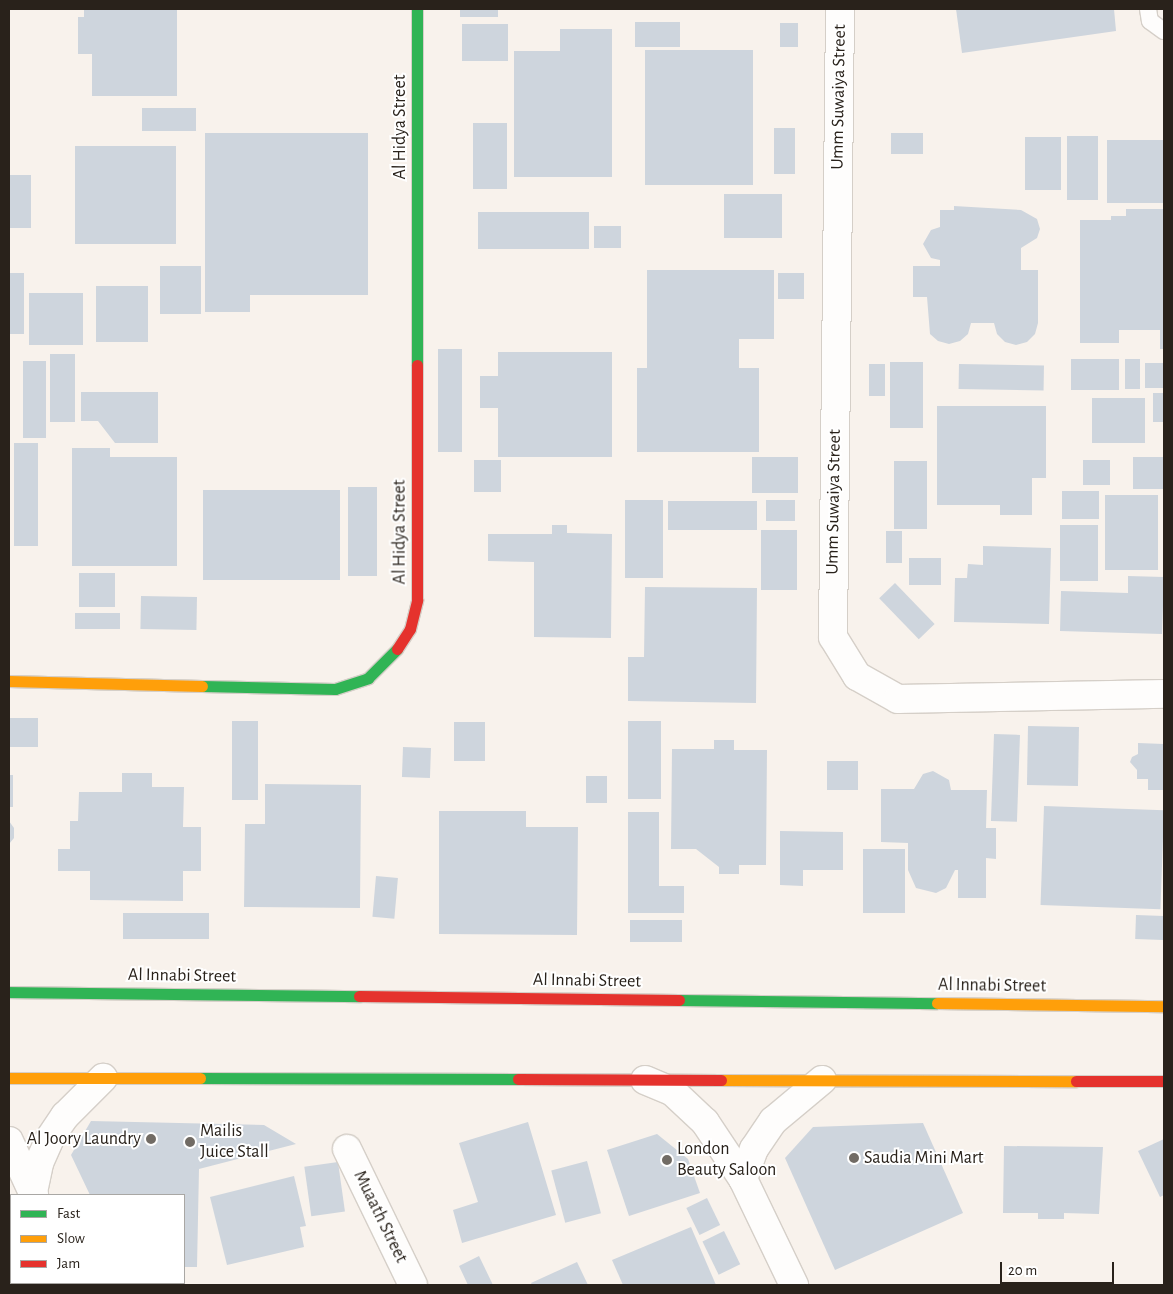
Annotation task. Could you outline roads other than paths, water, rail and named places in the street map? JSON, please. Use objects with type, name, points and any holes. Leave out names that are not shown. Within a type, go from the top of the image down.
[{"type":"street","name":"Al Hidya Street","points":[[9,681],[335,689],[368,678],[393,656],[410,629],[417,600],[417,9]]},
{"type":"street","name":"Umm Suwaiya Street","points":[[840,9],[833,637],[857,676],[898,699],[1164,694]]},
{"type":"street","name":"Al Innabi Street","points":[[9,992],[1164,1006]]},
{"type":"street","points":[[9,1078],[1164,1081]]},
{"type":"street","points":[[34,1194],[39,1163],[50,1138],[65,1116],[103,1078]]},
{"type":"street","points":[[645,1080],[689,1104],[743,1179],[794,1285]]},
{"type":"street","points":[[743,1179],[754,1149],[773,1121],[822,1080]]},
{"type":"street","points":[[9,1140],[34,1194]]},
{"type":"street","name":"Muaath Street","points":[[347,1149],[413,1285]]},
{"type":"lane","points":[[1148,9],[1150,21],[1164,31]]},
{"type":"place","name":"Al Joory Laundry","points":[[151,1139]]},
{"type":"place","name":"Mailis Juice Stall","points":[[190,1142]]},
{"type":"place","name":"Saudia Mini Mart","points":[[854,1158]]},
{"type":"place","name":"London Beauty Saloon","points":[[667,1160]]}]
